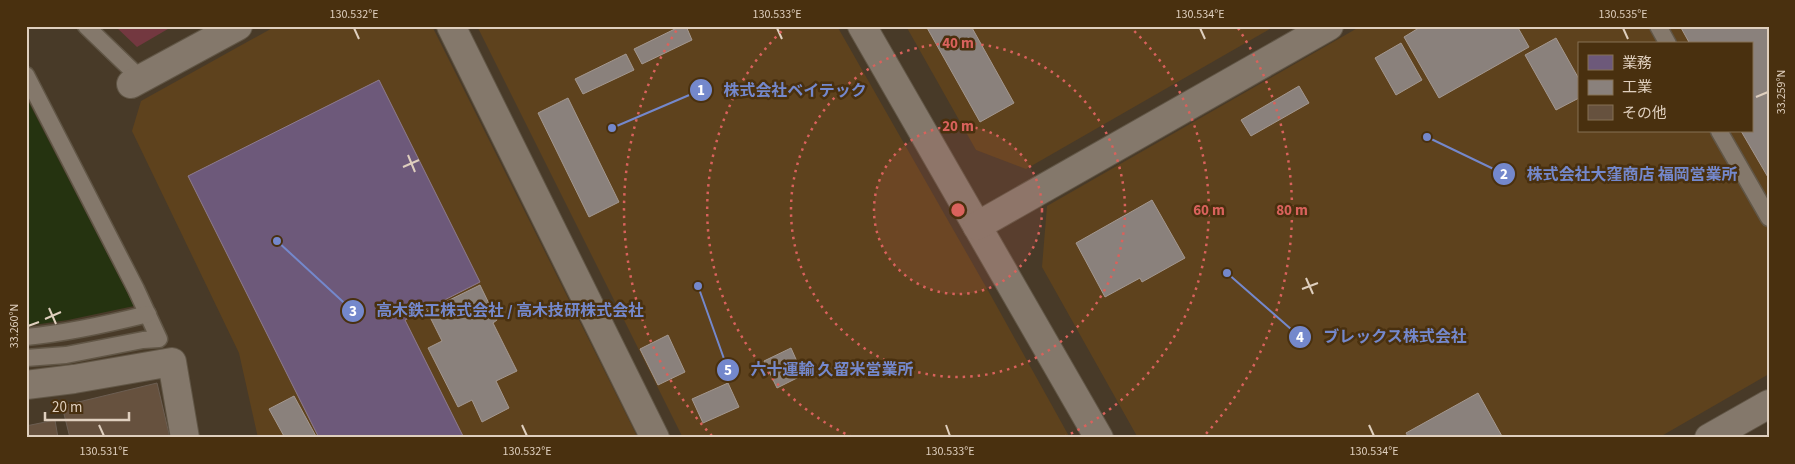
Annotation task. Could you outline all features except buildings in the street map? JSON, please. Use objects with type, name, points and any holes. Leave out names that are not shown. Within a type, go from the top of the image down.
[{"type":"street","points":[[136,82],[238,26]]},
{"type":"street","points":[[452,26],[655,438]]},
{"type":"street","points":[[862,26],[1099,438]]},
{"type":"street","points":[[977,226],[1328,26]]},
{"type":"street","points":[[26,385],[74,380],[172,362],[185,438]]},
{"type":"street","points":[[1709,438],[1769,404]]},
{"type":"lane","points":[[86,26],[136,82]]},
{"type":"lane","points":[[1658,26],[1667,42]]},
{"type":"lane","points":[[26,75],[159,339],[143,340],[66,355],[26,358]]},
{"type":"lane","points":[[1720,132],[1769,218]]},
{"type":"lane","points":[[26,337],[114,323],[148,314]]},
{"type":"shaded area","points":[[115,26],[173,26],[137,47]]},
{"type":"shaded area","points":[[276,26],[432,26],[638,438],[258,438],[239,353],[132,131],[141,101]]},
{"type":"shaded area","points":[[477,26],[837,26],[1070,438],[683,438]]},
{"type":"shaded area","points":[[906,26],[1275,26],[1026,169],[976,150]]},
{"type":"shaded area","points":[[1361,26],[1769,26],[1769,374],[1658,438],[1138,438],[1042,267],[1047,206]]},
{"type":"shaded area","points":[[26,97],[134,306],[68,320],[26,326]]},
{"type":"place","name":"株式会社ベイテック","points":[[612,128]]},
{"type":"place","name":"株式会社大窪商店 福岡営業所","points":[[1427,137]]},
{"type":"place","name":"高木鉄工株式会社 / 高木技研株式会社","points":[[277,241]]},
{"type":"place","name":"ブレックス株式会社","points":[[1227,273]]},
{"type":"place","name":"六十運輸 久留米営業所","points":[[698,286]]}]
